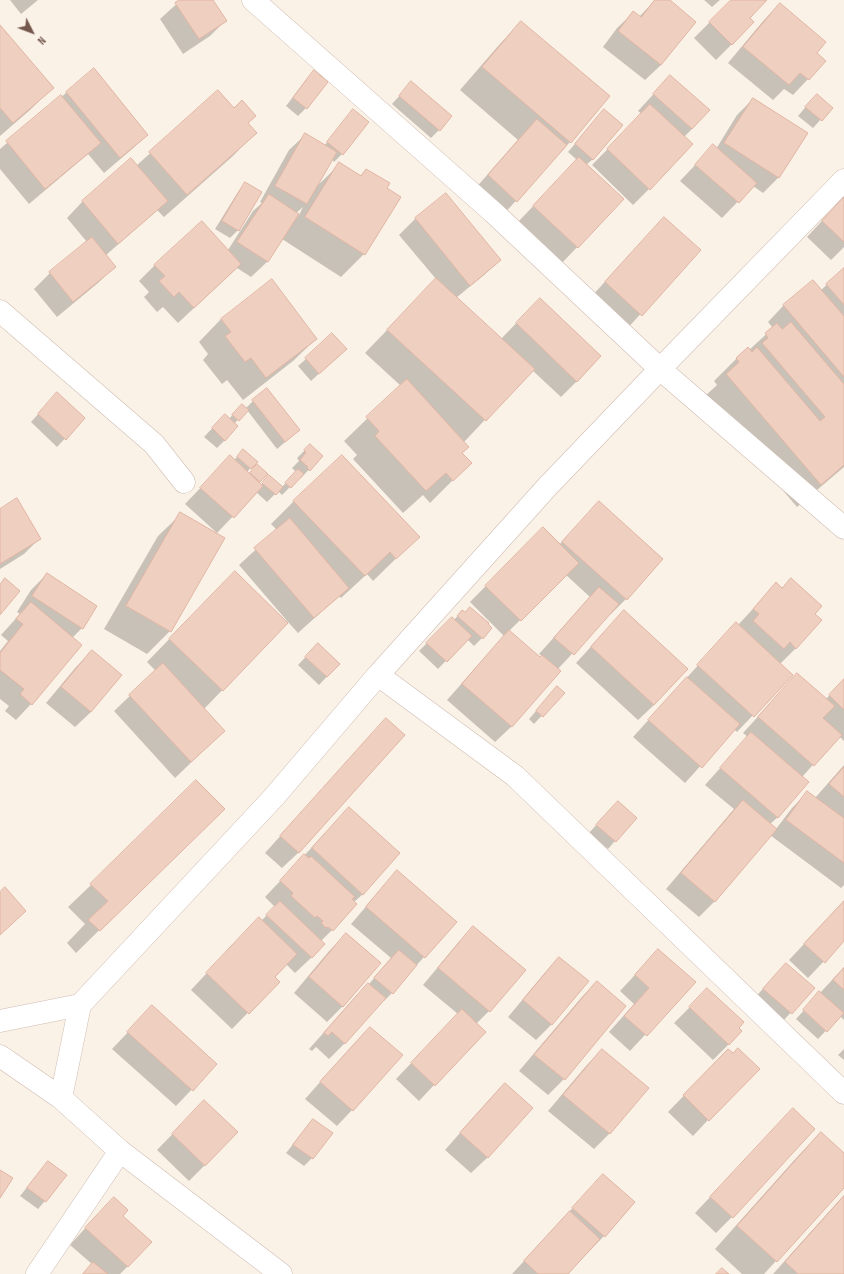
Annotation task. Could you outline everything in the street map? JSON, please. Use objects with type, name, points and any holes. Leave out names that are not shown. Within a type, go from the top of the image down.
[{"type":"street","points":[[253,0],[494,213],[660,368],[844,528]]},
{"type":"street","points":[[61,1098],[80,1005],[274,797],[378,675],[547,487],[660,368],[844,180]]},
{"type":"street","points":[[0,311],[154,444],[184,482]]},
{"type":"street","points":[[378,675],[515,776],[844,1093]]},
{"type":"street","points":[[0,1021],[80,1005]]},
{"type":"street","points":[[0,1056],[61,1098],[120,1151],[281,1274]]},
{"type":"street","points":[[37,1274],[120,1151]]},
{"type":"building","points":[[179,0],[213,0],[227,21],[199,39],[175,3]]},
{"type":"building","points":[[655,0],[670,0],[696,22],[661,65],[618,31],[633,11],[641,17]]},
{"type":"building","points":[[731,0],[767,0],[750,18],[754,22],[732,45],[709,22]]},
{"type":"building","points":[[780,3],[826,42],[817,53],[826,61],[809,80],[800,73],[789,85],[743,47]]},
{"type":"building","points":[[521,21],[610,96],[571,143],[482,67]]},
{"type":"building","points":[[0,25],[54,88],[13,123],[0,108]]},
{"type":"building","points":[[94,68],[148,135],[120,158],[66,92]]},
{"type":"building","points":[[314,70],[328,82],[307,109],[293,98]]},
{"type":"building","points":[[670,75],[710,110],[692,129],[653,94]]},
{"type":"building","points":[[411,81],[452,116],[440,131],[399,96]]},
{"type":"building","points":[[218,90],[234,108],[242,100],[256,116],[248,123],[257,133],[187,195],[149,152]]},
{"type":"building","points":[[817,94],[833,108],[822,121],[805,107]]},
{"type":"building","points":[[61,95],[101,143],[45,189],[6,141]]},
{"type":"building","points":[[753,98],[808,133],[779,178],[724,143]]},
{"type":"building","points":[[650,104],[693,144],[650,190],[607,149]]},
{"type":"building","points":[[353,109],[369,122],[343,155],[327,142]]},
{"type":"building","points":[[604,109],[623,125],[593,160],[575,144]]},
{"type":"building","points":[[537,119],[567,145],[517,202],[488,175]]},
{"type":"building","points":[[305,133],[337,152],[307,204],[275,186]]},
{"type":"building","points":[[713,144],[757,183],[739,203],[695,165]]},
{"type":"building","points":[[579,157],[624,199],[578,248],[533,206]]},
{"type":"building","points":[[131,158],[168,201],[118,244],[82,201]]},
{"type":"building","points":[[339,162],[361,176],[366,169],[390,183],[387,188],[401,197],[365,255],[305,217]]},
{"type":"building","points":[[245,182],[262,192],[239,231],[222,221]]},
{"type":"building","points":[[446,193],[501,260],[470,286],[415,218]]},
{"type":"building","points":[[269,194],[299,214],[268,262],[237,242]]},
{"type":"building","points":[[844,197],[844,242],[822,221]]},
{"type":"building","points":[[664,217],[701,250],[642,316],[605,282]]},
{"type":"building","points":[[202,221],[241,264],[194,308],[179,292],[174,297],[159,281],[165,276],[154,265]]},
{"type":"building","points":[[92,237],[116,267],[73,302],[49,272]]},
{"type":"building","points":[[844,268],[844,305],[826,284]]},
{"type":"building","points":[[436,278],[535,369],[486,421],[387,330]]},
{"type":"building","points":[[272,279],[317,339],[266,378],[251,358],[245,362],[225,336],[231,332],[221,319]]},
{"type":"building","points":[[813,280],[844,316],[844,377],[783,305]]},
{"type":"building","points":[[540,298],[601,356],[577,382],[516,323]]},
{"type":"building","points":[[791,322],[844,384],[844,465],[821,485],[726,374],[739,362],[736,358],[748,347],[752,352],[757,347],[820,421],[825,417],[762,343],[768,338],[765,333],[777,323],[782,329]]},
{"type":"building","points":[[332,333],[347,349],[319,374],[305,358]]},
{"type":"building","points":[[407,379],[469,447],[462,453],[472,463],[453,481],[446,473],[426,491],[375,436],[379,431],[366,417]]},
{"type":"building","points":[[267,388],[300,430],[285,442],[252,400]]},
{"type":"building","points":[[57,392],[85,418],[66,440],[38,414]]},
{"type":"building","points":[[242,404],[249,410],[239,421],[232,415]]},
{"type":"building","points":[[225,414],[238,426],[225,441],[212,428]]},
{"type":"building","points":[[310,444],[323,456],[310,471],[307,468],[308,467],[300,460],[306,452],[304,450]]},
{"type":"building","points":[[243,449],[258,462],[251,469],[237,457]]},
{"type":"building","points":[[230,455],[263,486],[234,518],[200,488]]},
{"type":"building","points":[[342,455],[420,537],[396,559],[390,552],[365,576],[293,501]]},
{"type":"building","points":[[257,464],[268,474],[260,482],[250,473]]},
{"type":"building","points":[[298,469],[304,474],[291,488],[285,483]]},
{"type":"building","points":[[269,475],[283,487],[276,495],[262,483]]},
{"type":"building","points":[[17,498],[41,539],[0,564],[0,509]]},
{"type":"building","points":[[599,501],[663,559],[627,600],[562,542]]},
{"type":"building","points":[[180,512],[225,538],[171,632],[126,606]]},
{"type":"building","points":[[290,518],[349,588],[314,618],[254,548]]},
{"type":"building","points":[[543,527],[579,563],[521,621],[485,586]]},
{"type":"building","points":[[235,571],[288,623],[223,691],[169,639]]},
{"type":"building","points":[[47,573],[97,606],[83,629],[32,596]]},
{"type":"building","points":[[5,578],[20,591],[0,615],[0,585]]},
{"type":"building","points":[[791,578],[822,606],[815,614],[822,620],[796,649],[790,642],[784,649],[753,621],[759,614],[753,609],[776,582],[782,588]]},
{"type":"building","points":[[599,587],[619,604],[574,655],[554,638]]},
{"type":"building","points":[[31,602],[82,645],[32,705],[20,694],[24,689],[0,670],[0,653],[23,624],[16,619]]},
{"type":"building","points":[[470,607],[489,623],[488,624],[492,628],[483,639],[457,616],[462,610],[465,612]]},
{"type":"building","points":[[624,610],[688,669],[654,705],[591,647]]},
{"type":"building","points":[[452,617],[472,636],[447,662],[426,643]]},
{"type":"building","points":[[736,622],[793,675],[754,717],[697,665]]},
{"type":"building","points":[[509,630],[540,657],[542,655],[561,671],[512,727],[462,684]]},
{"type":"building","points":[[318,643],[340,664],[327,677],[305,657]]},
{"type":"building","points":[[92,650],[122,675],[91,712],[61,687]]},
{"type":"building","points":[[163,663],[225,731],[191,762],[129,695]]},
{"type":"building","points":[[797,673],[835,706],[823,718],[842,735],[814,766],[758,717]]},
{"type":"building","points":[[687,677],[740,724],[702,768],[648,720]]},
{"type":"building","points":[[844,679],[844,710],[829,695]]},
{"type":"building","points":[[557,686],[565,693],[543,717],[536,711]]},
{"type":"building","points":[[386,718],[405,735],[299,853],[280,836]]},
{"type":"building","points":[[751,732],[809,782],[778,818],[720,768]]},
{"type":"building","points":[[844,767],[844,797],[829,784]]},
{"type":"building","points":[[196,780],[225,809],[100,931],[88,920],[108,901],[90,884]]},
{"type":"building","points":[[807,791],[844,818],[844,863],[786,820]]},
{"type":"building","points":[[743,800],[777,829],[715,902],[681,873]]},
{"type":"building","points":[[618,801],[637,818],[616,842],[596,825]]},
{"type":"building","points":[[349,807],[400,853],[363,895],[312,848]]},
{"type":"building","points":[[304,854],[309,858],[311,856],[355,897],[352,899],[357,904],[333,931],[328,927],[326,928],[321,923],[323,921],[317,916],[315,918],[291,896],[293,893],[280,881]]},
{"type":"building","points":[[397,870],[457,922],[425,958],[366,907]]},
{"type":"building","points":[[5,887],[26,911],[0,935],[0,892]]},
{"type":"building","points":[[280,901],[325,944],[312,958],[266,915]]},
{"type":"building","points":[[844,901],[844,941],[825,963],[804,944]]},
{"type":"building","points":[[259,917],[297,954],[275,977],[280,982],[249,1014],[206,973]]},
{"type":"building","points":[[473,926],[526,970],[490,1012],[438,968]]},
{"type":"building","points":[[346,933],[381,963],[343,1007],[309,977]]},
{"type":"building","points":[[658,949],[696,982],[647,1036],[624,1016],[649,988],[635,975]]},
{"type":"building","points":[[399,950],[417,965],[393,994],[374,978]]},
{"type":"building","points":[[559,957],[589,981],[552,1025],[523,1000]]},
{"type":"building","points":[[786,963],[815,988],[792,1014],[763,989]]},
{"type":"building","points":[[844,968],[844,990],[833,980]]},
{"type":"building","points":[[597,981],[626,1006],[565,1080],[534,1055]]},
{"type":"building","points":[[368,983],[386,998],[345,1044],[332,1032],[328,1036],[324,1033]]},
{"type":"building","points":[[707,988],[744,1022],[739,1028],[742,1031],[729,1045],[689,1007]]},
{"type":"building","points":[[819,991],[844,1013],[827,1032],[803,1010]]},
{"type":"building","points":[[152,1005],[217,1064],[193,1091],[127,1032]]},
{"type":"building","points":[[462,1009],[486,1032],[435,1086],[411,1063]]},
{"type":"building","points":[[370,1027],[403,1055],[353,1111],[320,1082]]},
{"type":"building","points":[[738,1048],[760,1069],[709,1121],[683,1095],[728,1049],[733,1053]]},
{"type":"building","points":[[602,1049],[649,1088],[610,1134],[563,1095]]},
{"type":"building","points":[[505,1083],[533,1108],[488,1158],[460,1133]]},
{"type":"building","points":[[204,1100],[238,1132],[205,1166],[172,1134]]},
{"type":"building","points":[[793,1108],[815,1129],[733,1218],[710,1197]]},
{"type":"building","points":[[313,1119],[333,1133],[313,1159],[293,1145]]},
{"type":"building","points":[[821,1132],[844,1153],[844,1188],[777,1262],[737,1226]]},
{"type":"building","points":[[48,1161],[67,1175],[46,1202],[27,1188]]},
{"type":"building","points":[[0,1170],[13,1178],[0,1198]]},
{"type":"building","points":[[603,1174],[635,1202],[605,1237],[572,1208]]},
{"type":"building","points":[[844,1196],[844,1274],[798,1274],[785,1262]]},
{"type":"building","points":[[114,1197],[128,1210],[123,1216],[152,1242],[128,1267],[85,1228]]},
{"type":"building","points":[[570,1211],[600,1239],[568,1274],[538,1274],[524,1261]]},
{"type":"building","points":[[93,1262],[108,1274],[83,1274]]},
{"type":"building","points":[[722,1268],[729,1274],[716,1274]]}]
